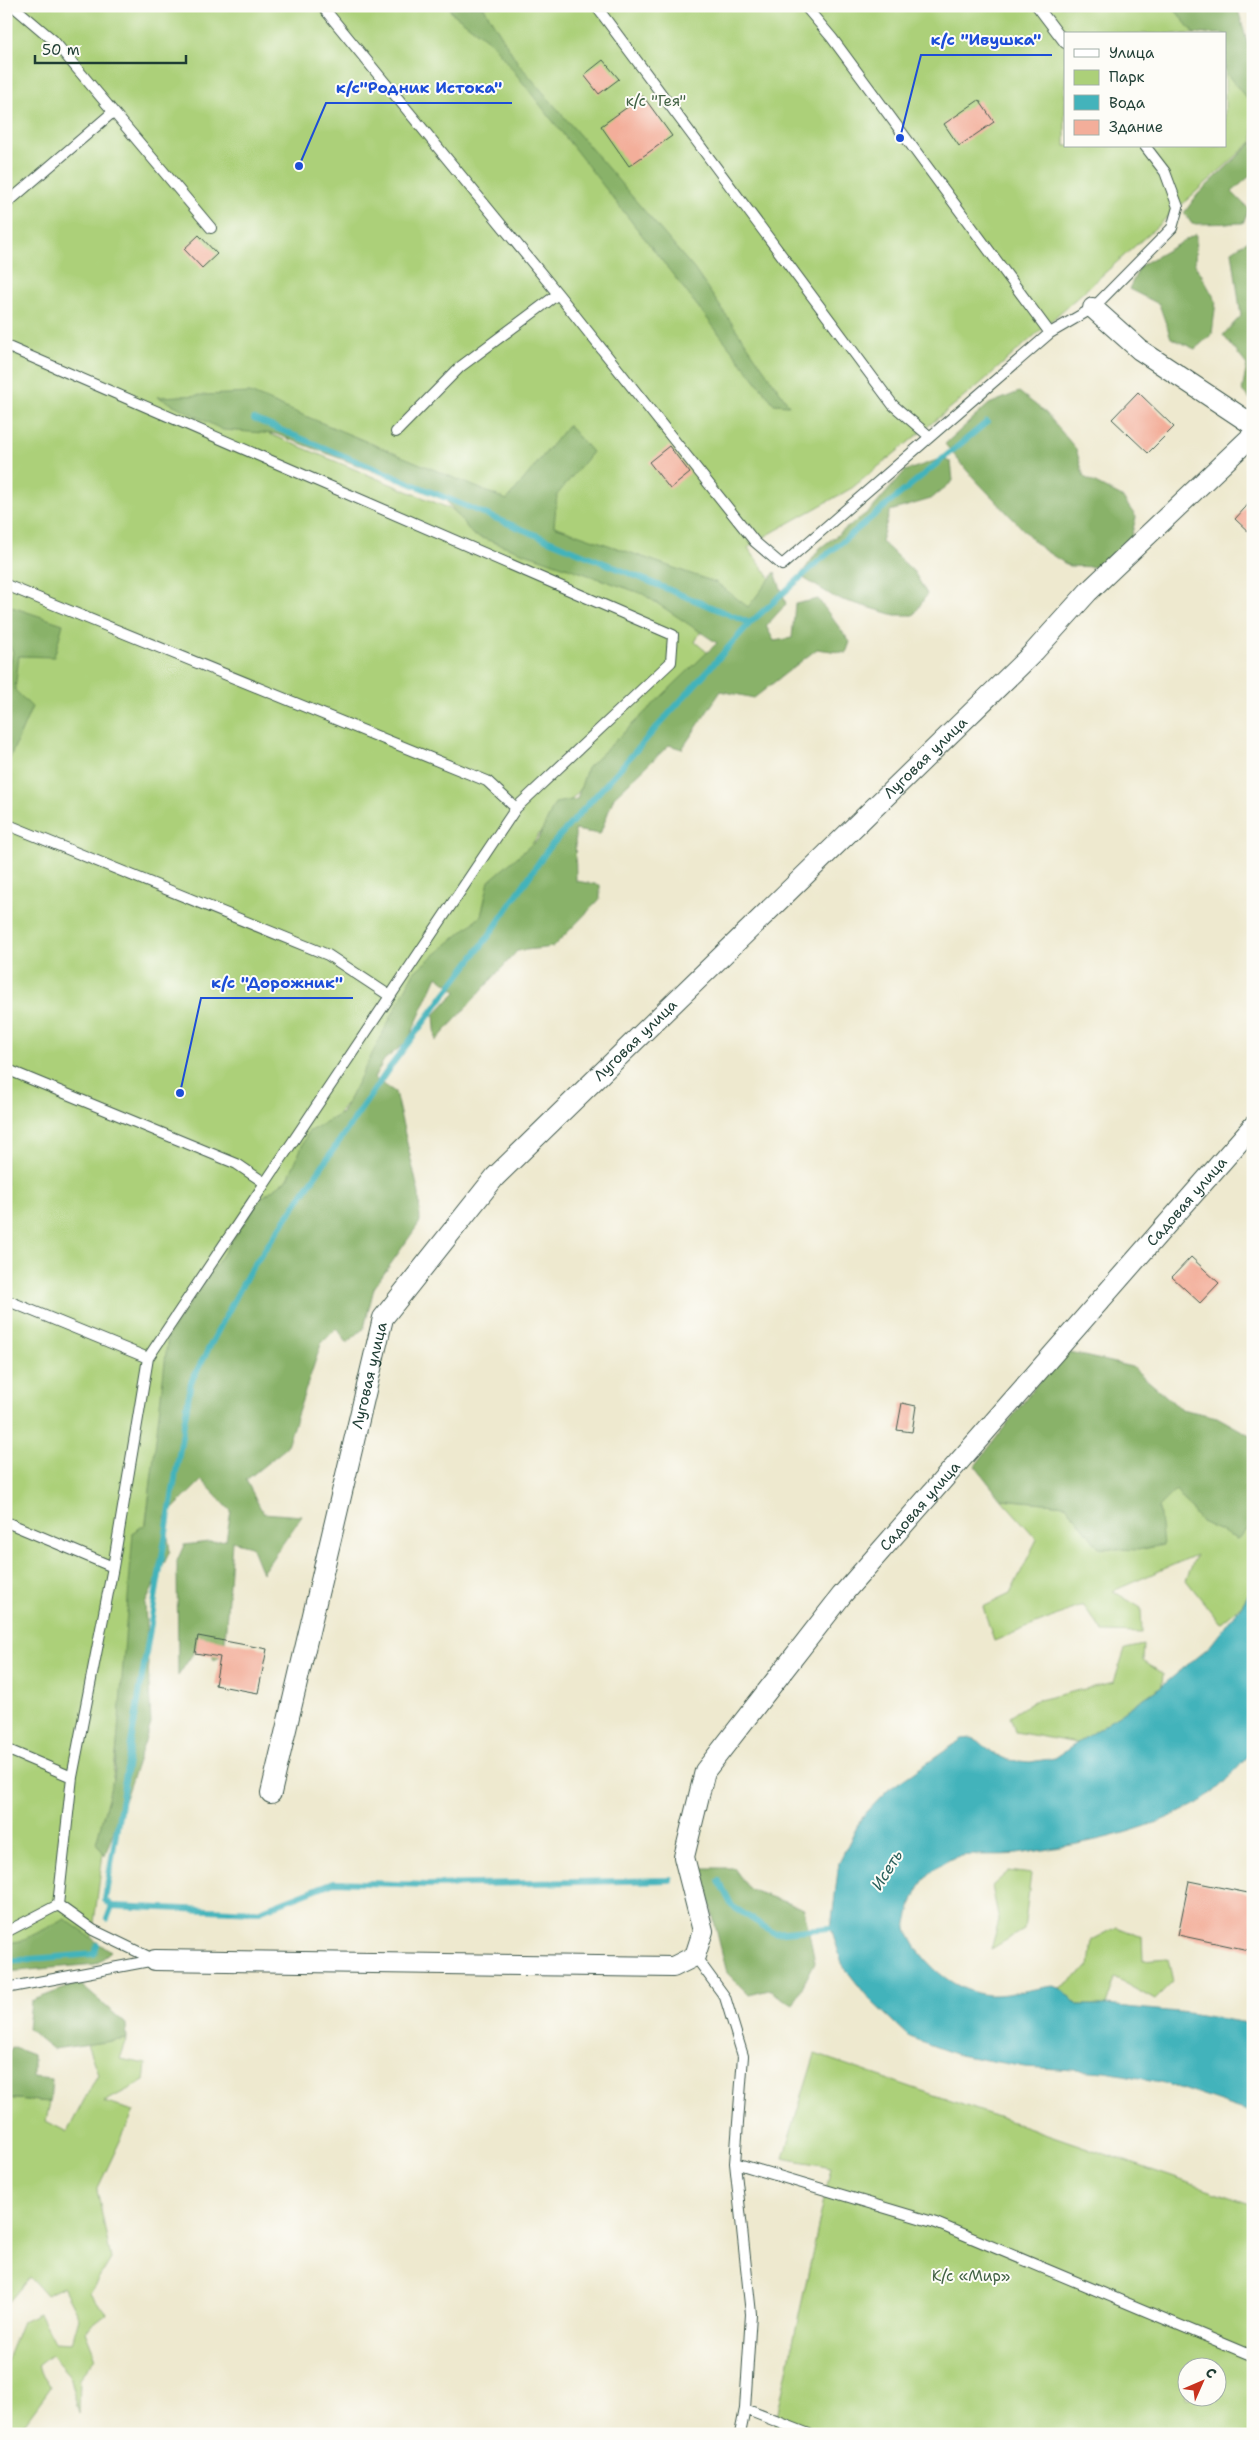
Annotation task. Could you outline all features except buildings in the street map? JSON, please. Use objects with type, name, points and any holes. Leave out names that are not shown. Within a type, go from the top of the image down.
[{"type":"street","points":[[1093,308],[1140,350],[1253,425]]},
{"type":"street","name":"Луговая улица","points":[[270,1793],[383,1318],[496,1177],[1032,654],[1088,592],[1253,435]]},
{"type":"street","name":"Садовая улица","points":[[695,1956],[703,1931],[684,1857],[705,1771],[842,1596],[1253,1126]]},
{"type":"street","points":[[155,1960],[673,1967],[695,1956]]},
{"type":"lane","points":[[13,6],[53,40],[211,228]]},
{"type":"lane","points":[[322,6],[558,294],[755,542],[782,565],[928,436],[1050,333],[1093,308],[1172,228],[1178,207],[1165,172],[1147,148]]},
{"type":"lane","points":[[596,6],[892,405],[928,436]]},
{"type":"lane","points":[[804,6],[832,38],[1050,333]]},
{"type":"lane","points":[[1037,6],[1064,41]]},
{"type":"lane","points":[[6,204],[114,112]]},
{"type":"lane","points":[[396,432],[460,367],[558,294]]},
{"type":"lane","points":[[6,346],[673,635],[671,662],[516,808],[148,1358],[113,1567],[72,1777],[58,1905]]},
{"type":"lane","points":[[6,585],[487,781],[516,808]]},
{"type":"lane","points":[[6,824],[328,955],[390,996]]},
{"type":"lane","points":[[6,1069],[237,1164],[265,1183]]},
{"type":"lane","points":[[6,1300],[148,1358]]},
{"type":"lane","points":[[6,1522],[113,1567]]},
{"type":"lane","points":[[6,1749],[72,1777]]},
{"type":"lane","points":[[6,1932],[58,1905]]},
{"type":"lane","points":[[58,1905],[93,1930],[155,1960]]},
{"type":"lane","points":[[695,1956],[725,1997],[743,2056],[735,2163],[751,2314],[745,2409],[740,2434]]},
{"type":"lane","points":[[6,1988],[155,1960]]},
{"type":"lane","points":[[735,2163],[936,2222],[1253,2356]]},
{"type":"lane","points":[[745,2409],[809,2434]]},
{"type":"green space","name":"к/с \"Гея\"","points":[[6,6],[1178,6],[1198,32],[1064,32],[1064,148],[1226,148],[1226,65],[1253,97],[1253,141],[980,384],[852,488],[755,542],[748,548],[773,582],[747,613],[243,410],[214,411],[709,616],[695,642],[708,653],[539,834],[168,1352],[91,1946],[6,1952]]},
{"type":"green space","points":[[449,6],[483,6],[518,63],[694,269],[789,405],[774,404],[491,42],[451,12]]},
{"type":"green space","points":[[1172,6],[1237,6],[1253,63],[1253,106],[1226,73],[1226,32],[1192,32]]},
{"type":"green space","points":[[1253,142],[1253,173],[1232,192],[1249,209],[1243,223],[1192,224],[1184,213],[1198,194]]},
{"type":"green space","points":[[1196,234],[1195,264],[1216,301],[1212,334],[1195,349],[1171,338],[1159,304],[1129,289],[1140,266]]},
{"type":"green space","points":[[1253,237],[1253,402],[1242,391],[1247,365],[1223,335],[1241,316],[1232,251]]},
{"type":"green space","points":[[1019,392],[1046,413],[1076,449],[1084,477],[1122,497],[1136,517],[1129,546],[1098,567],[1069,566],[1041,548],[969,473],[945,444],[989,404]]},
{"type":"green space","points":[[250,393],[507,500],[568,425],[592,452],[557,495],[554,526],[717,583],[748,607],[775,572],[786,604],[766,626],[774,641],[792,638],[795,604],[818,599],[850,642],[846,653],[817,649],[754,698],[721,691],[682,749],[669,745],[614,797],[600,834],[575,830],[576,881],[600,885],[600,899],[553,947],[517,951],[436,1041],[434,1015],[457,991],[437,976],[408,1041],[384,1060],[374,1078],[395,1092],[419,1194],[420,1222],[374,1288],[364,1328],[347,1343],[337,1328],[321,1344],[286,1448],[246,1480],[263,1513],[302,1516],[262,1573],[251,1546],[232,1541],[224,1655],[214,1660],[204,1637],[178,1676],[177,1561],[184,1545],[226,1540],[231,1511],[202,1480],[165,1517],[170,1551],[145,1604],[151,1724],[105,1855],[96,1843],[115,1771],[133,1532],[146,1524],[168,1336],[261,1198],[288,1179],[308,1132],[342,1113],[414,972],[481,916],[489,881],[538,839],[555,803],[577,799],[587,768],[717,643],[643,594],[473,535],[444,498],[276,434],[223,430],[158,397]]},
{"type":"green space","points":[[940,459],[951,462],[953,481],[931,499],[890,511],[881,541],[914,572],[927,594],[914,615],[895,615],[836,598],[800,576],[820,548],[872,509],[905,471]]},
{"type":"green space","points":[[6,605],[63,624],[54,657],[19,656],[15,690],[32,707],[6,767],[6,678],[13,652],[6,641]]},
{"type":"green space","points":[[1062,1351],[1132,1367],[1181,1409],[1217,1417],[1253,1437],[1253,1525],[1237,1539],[1201,1522],[1176,1490],[1159,1507],[1163,1545],[1138,1550],[1099,1548],[1066,1505],[1001,1499],[975,1466]]},
{"type":"green space","points":[[1176,1489],[1237,1539],[1253,1525],[1253,1587],[1242,1605],[1220,1623],[1186,1580],[1196,1555],[1113,1591],[1141,1608],[1142,1633],[1103,1632],[1083,1605],[994,1641],[983,1607],[1010,1594],[1037,1539],[1001,1499],[1066,1505],[1099,1548],[1159,1507]]},
{"type":"green space","points":[[1144,1645],[1143,1661],[1163,1674],[1162,1686],[1077,1743],[1015,1732],[1010,1716],[1034,1701],[1114,1682],[1125,1649]]},
{"type":"green space","points":[[701,1868],[734,1868],[749,1889],[804,1909],[815,1962],[793,2005],[769,1990],[749,1995],[727,1973]]},
{"type":"green space","points":[[1009,1871],[1031,1874],[1024,1930],[991,1949],[999,1921],[992,1886]]},
{"type":"green space","points":[[65,1919],[111,1952],[96,1964],[6,1972],[6,1943],[21,1941]]},
{"type":"green space","points":[[1117,1927],[1142,1937],[1143,1960],[1168,1958],[1173,1982],[1155,2000],[1115,1978],[1106,2005],[1078,2005],[1060,1988],[1089,1967],[1092,1940]]},
{"type":"green space","points":[[79,1983],[126,2024],[127,2039],[53,2049],[28,2029],[31,2001]]},
{"type":"green space","points":[[127,2039],[120,2059],[146,2064],[144,2081],[104,2102],[134,2111],[97,2190],[111,2259],[90,2293],[107,2314],[85,2331],[96,2358],[80,2378],[79,2414],[69,2375],[51,2355],[37,2366],[51,2387],[21,2428],[27,2434],[6,2434],[6,2362],[22,2321],[39,2313],[54,2342],[72,2343],[79,2318],[63,2287],[46,2295],[30,2277],[6,2305],[6,2098],[50,2102],[46,2121],[67,2132],[98,2074],[87,2044]]},
{"type":"green space","points":[[12,2047],[33,2055],[33,2077],[52,2079],[50,2102],[6,2098],[6,2058]]},
{"type":"green space","name":"К/с «Мир»","points":[[815,2054],[1253,2205],[1253,2434],[795,2434],[775,2426],[831,2167],[783,2158]]},
{"type":"water","name":"Исеть","points":[[1253,1587],[1253,1751],[1220,1786],[1206,1798],[1177,1814],[1110,1837],[1017,1854],[958,1856],[953,1858],[934,1870],[921,1884],[913,1901],[907,1930],[918,1950],[935,1969],[955,1984],[977,1993],[989,1995],[1004,1994],[1053,1986],[1060,1988],[1078,2005],[1106,2005],[1188,2013],[1253,2024],[1253,2113],[1161,2082],[1106,2072],[1025,2067],[958,2055],[909,2037],[870,2000],[843,1966],[831,1928],[839,1862],[862,1817],[888,1790],[962,1739],[972,1738],[979,1741],[992,1753],[1008,1760],[1030,1762],[1055,1758],[1162,1686],[1210,1646],[1242,1605]]},
{"type":"waterway","points":[[254,419],[750,623]]},
{"type":"waterway","points":[[670,1880],[428,1885],[334,1882],[257,1912],[112,1906],[105,1900],[191,1382],[248,1274],[390,1067],[488,937],[548,849],[750,623],[819,561],[987,422]]},
{"type":"waterway","points":[[719,1881],[732,1906],[774,1933],[840,1927]]},
{"type":"waterway","points":[[107,1919],[112,1906]]},
{"type":"waterway","points":[[6,1961],[94,1954],[97,1945]]},
{"type":"place","name":"к/с \"Ивушка\"","points":[[900,138]]},
{"type":"place","name":"к/с\"Родник Истока\"","points":[[299,166]]},
{"type":"place","name":"к/с \"Дорожник\"","points":[[180,1093]]}]
